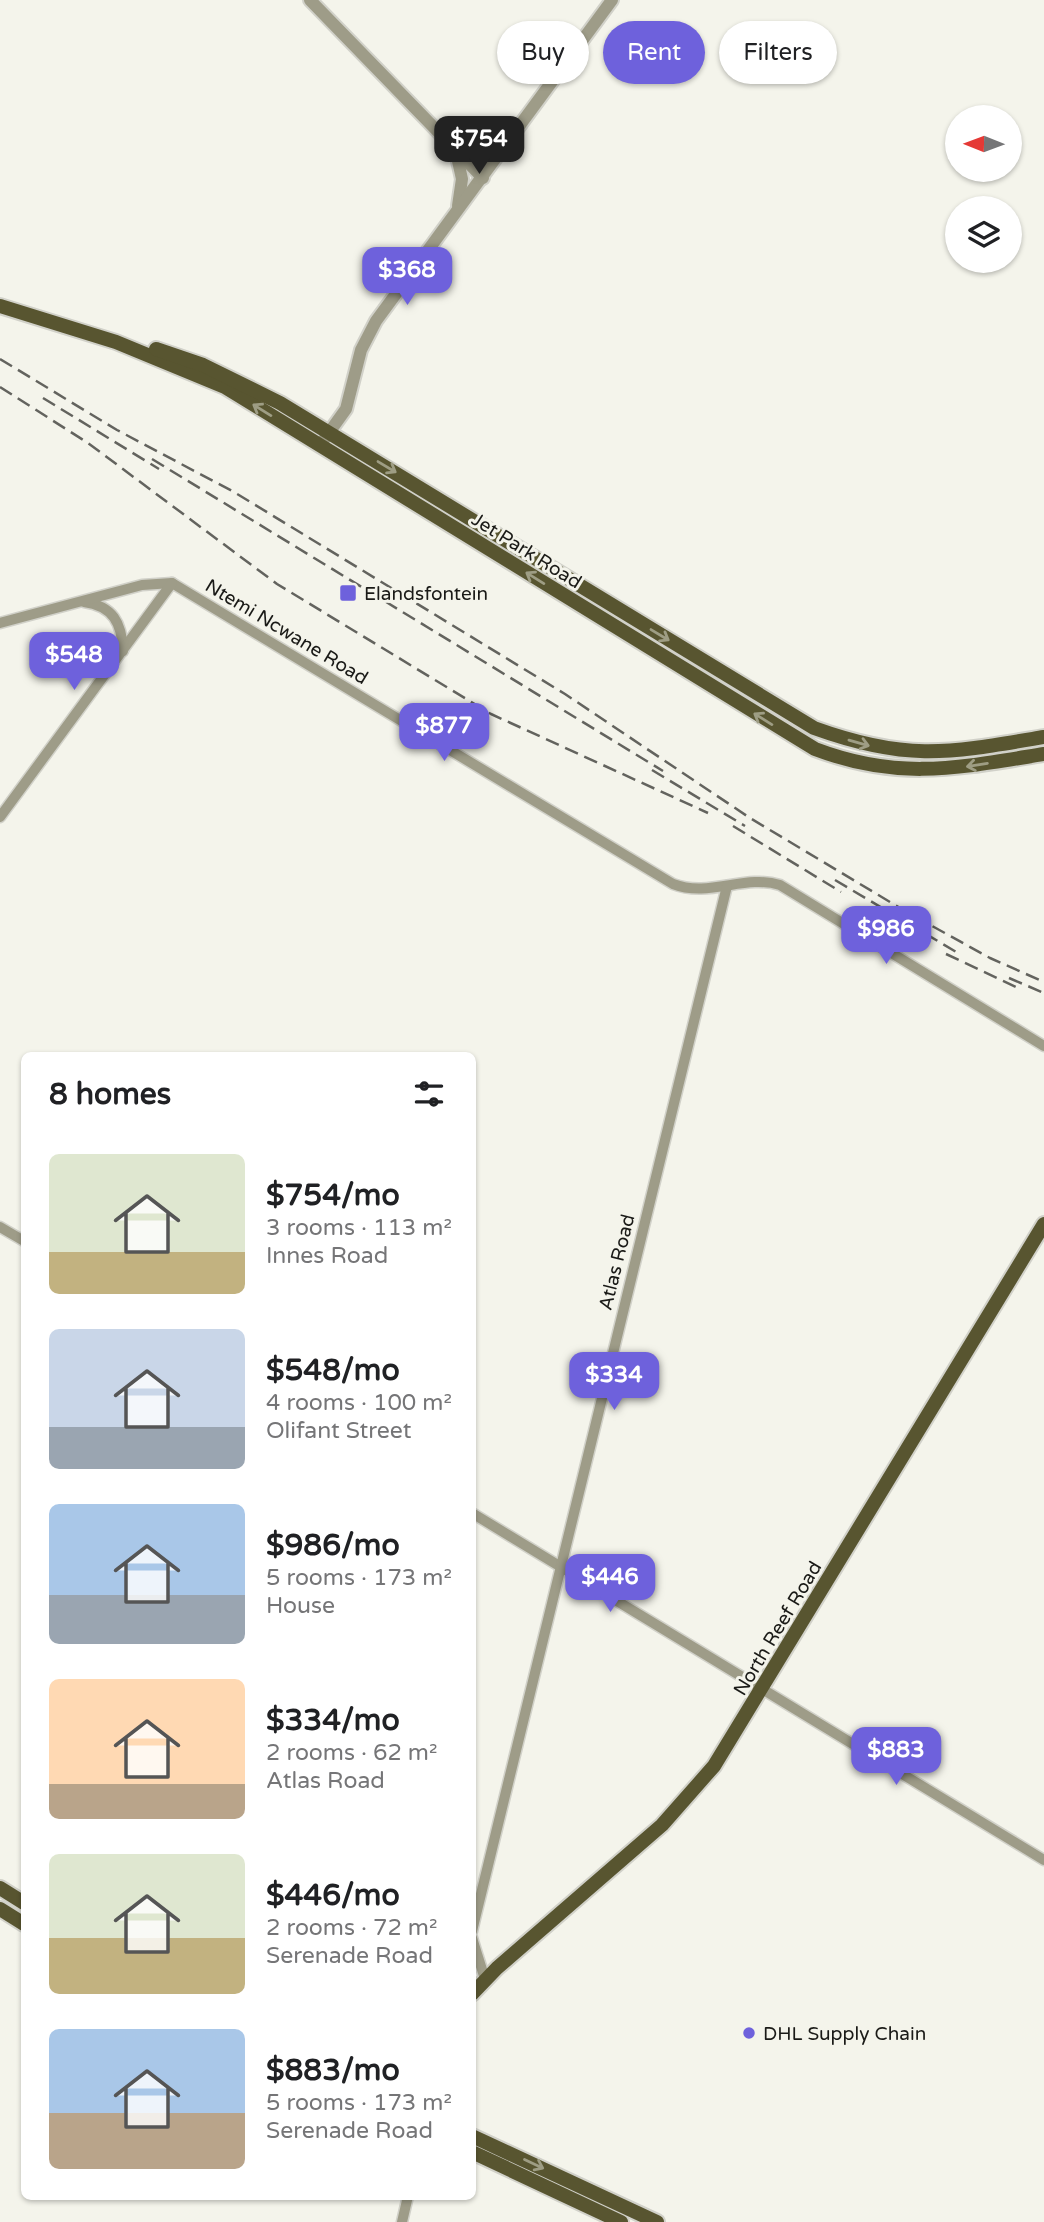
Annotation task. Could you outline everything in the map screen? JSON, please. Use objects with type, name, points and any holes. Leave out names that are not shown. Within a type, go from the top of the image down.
[{"type":"main road","name":"Jet Park Road","points":[[0,300],[203,365],[252,387],[814,728],[861,744],[918,753],[945,753],[1041,736]]},
{"type":"main road","name":"Jet Park Road","points":[[0,306],[116,342],[204,378],[321,445],[815,749],[846,760],[905,771],[938,770],[1041,755]]},
{"type":"main road","name":"North Reef Road","points":[[476,1989],[685,1802],[730,1744],[1044,1224]]},
{"type":"main road","points":[[0,1888],[21,1901]]},
{"type":"main road","points":[[0,1909],[21,1922]]},
{"type":"main road","points":[[476,2139],[497,2155],[621,2222]]},
{"type":"main road","points":[[476,2152],[497,2155],[657,2222]]},
{"type":"street","points":[[310,0],[486,175]]},
{"type":"street","points":[[320,0],[456,145],[479,151],[509,142]]},
{"type":"street","points":[[321,445],[349,401],[361,350],[370,330],[612,0]]},
{"type":"street","points":[[456,145],[462,179],[458,210]]},
{"type":"street","points":[[0,623],[149,584],[172,583]]},
{"type":"street","points":[[1,814],[172,583]]},
{"type":"street","name":"Ntemi Ncwane Road","points":[[172,583],[673,884],[698,890],[762,882],[785,887],[1044,1046]]},
{"type":"street","points":[[77,601],[109,610],[122,631],[123,652]]},
{"type":"street","name":"Atlas Road","points":[[476,1915],[727,886]]},
{"type":"street","points":[[0,1227],[21,1239]]},
{"type":"street","points":[[476,1515],[1044,1860]]},
{"type":"street","points":[[476,1951],[485,1979]]},
{"type":"street","points":[[402,2222],[407,2200]]},
{"type":"railway","points":[[0,359],[117,430],[234,492],[565,694],[750,818],[905,911],[990,958],[1044,982]]},
{"type":"railway","points":[[0,387],[88,443],[277,584],[491,714],[708,813]]},
{"type":"railway","points":[[43,398],[159,469]]},
{"type":"railway","points":[[152,459],[663,771]]},
{"type":"railway","points":[[652,770],[745,826]]},
{"type":"railway","points":[[733,826],[841,892]]},
{"type":"railway","points":[[835,880],[958,953]]},
{"type":"railway","points":[[946,954],[1016,987]]},
{"type":"railway","points":[[1009,978],[1044,993]]},
{"type":"place","name":"Elandsfontein","points":[[348,593]]},
{"type":"place","name":"DHL Supply Chain","points":[[749,2033]]}]
